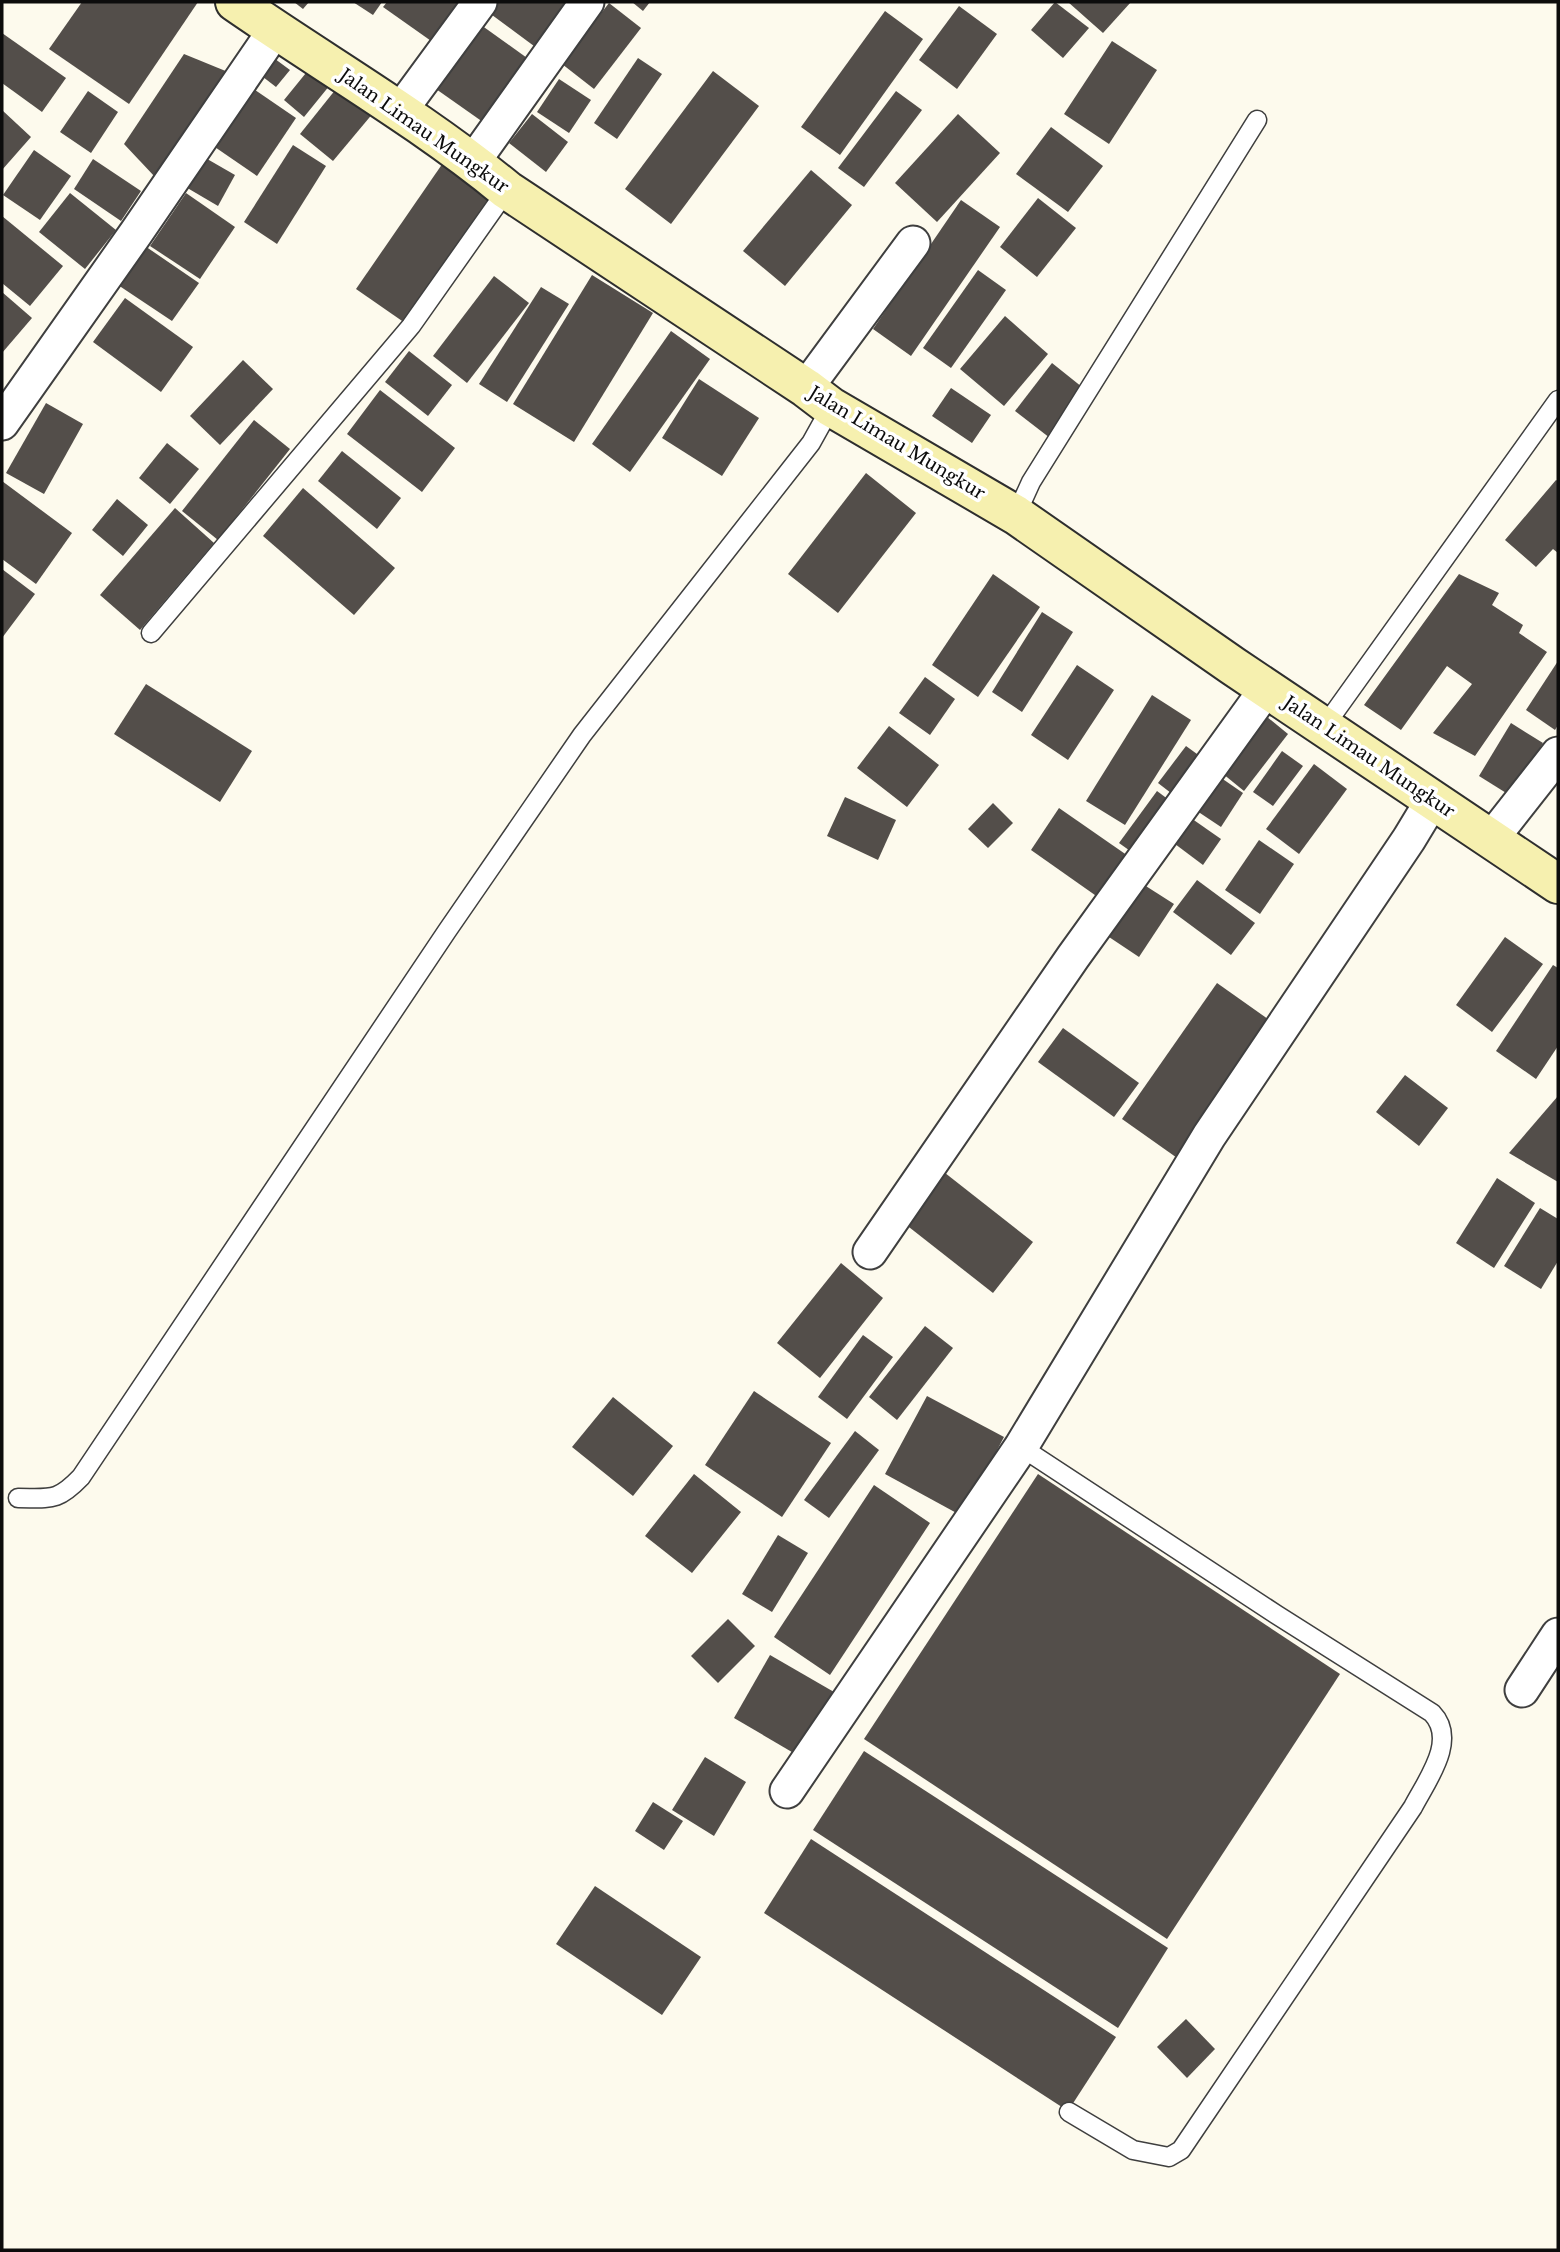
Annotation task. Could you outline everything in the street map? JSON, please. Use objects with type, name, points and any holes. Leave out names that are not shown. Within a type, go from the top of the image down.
[{"type":"street","name":"Jalan Limau Mungkur","points":[[236,2],[400,111],[473,162],[507,190],[819,397],[1016,515],[1558,884]]},
{"type":"street","points":[[400,111],[480,2]]},
{"type":"street","points":[[473,162],[587,2]]},
{"type":"street","points":[[2,423],[275,30]]},
{"type":"street","points":[[819,397],[913,243]]},
{"type":"street","points":[[870,1252],[1073,957],[1267,688]]},
{"type":"street","points":[[1492,838],[1558,754]]},
{"type":"street","points":[[787,1791],[1021,1447],[1209,1136],[1401,851],[1432,800]]},
{"type":"street","points":[[1522,1690],[1558,1635]]},
{"type":"lane","points":[[1016,515],[1031,482],[1257,120]]},
{"type":"lane","points":[[151,633],[411,326],[507,190]]},
{"type":"lane","points":[[18,1499],[47,1499],[65,1493],[81,1477],[439,942],[582,735],[811,443],[819,397]]},
{"type":"lane","points":[[1324,727],[1558,400]]},
{"type":"lane","points":[[1021,1447],[1276,1615],[1432,1713],[1440,1722],[1443,1741],[1437,1761],[1413,1807],[1181,2150],[1169,2157],[1133,2150],[1069,2112]]},
{"type":"building","points":[[82,2],[198,2],[129,104],[49,49]]},
{"type":"building","points":[[294,2],[309,2],[303,9]]},
{"type":"building","points":[[353,2],[382,2],[373,15]]},
{"type":"building","points":[[387,2],[464,2],[434,43],[383,7]]},
{"type":"building","points":[[495,2],[572,2],[538,49],[488,12]]},
{"type":"building","points":[[632,2],[650,2],[643,11]]},
{"type":"building","points":[[1055,2],[1089,28],[1063,58],[1031,30]]},
{"type":"building","points":[[1068,2],[1131,2],[1103,33]]},
{"type":"building","points":[[609,3],[641,28],[594,89],[562,64]]},
{"type":"building","points":[[959,6],[997,34],[957,89],[919,60]]},
{"type":"building","points":[[885,11],[923,39],[840,155],[801,127]]},
{"type":"building","points":[[481,25],[534,63],[490,127],[436,89]]},
{"type":"building","points":[[2,33],[66,78],[42,112],[2,83]]},
{"type":"building","points":[[1112,41],[1157,70],[1109,144],[1064,114]]},
{"type":"building","points":[[267,53],[290,70],[276,87],[254,70]]},
{"type":"building","points":[[184,54],[228,72],[155,177],[124,144]]},
{"type":"building","points":[[638,58],[662,74],[617,139],[594,123]]},
{"type":"building","points":[[310,68],[330,85],[304,117],[284,100]]},
{"type":"building","points":[[713,71],[759,106],[671,224],[625,189]]},
{"type":"building","points":[[559,79],[591,100],[569,133],[537,112]]},
{"type":"building","points":[[340,84],[374,112],[333,161],[300,134]]},
{"type":"building","points":[[248,85],[296,118],[257,176],[209,143]]},
{"type":"building","points":[[88,91],[118,112],[91,153],[60,132]]},
{"type":"building","points":[[896,91],[922,110],[864,187],[838,168]]},
{"type":"building","points":[[2,110],[31,137],[2,170]]},
{"type":"building","points":[[532,114],[568,142],[546,172],[509,143]]},
{"type":"building","points":[[958,114],[1000,153],[937,222],[895,183]]},
{"type":"building","points":[[1051,127],[1103,166],[1068,212],[1016,174]]},
{"type":"building","points":[[293,145],[326,166],[277,244],[244,222]]},
{"type":"building","points":[[34,150],[71,176],[40,220],[3,195]]},
{"type":"building","points":[[202,156],[235,175],[218,206],[184,186]]},
{"type":"building","points":[[93,159],[141,191],[121,221],[74,189]]},
{"type":"building","points":[[445,160],[494,195],[405,323],[356,289]]},
{"type":"building","points":[[811,170],[852,205],[785,286],[743,251]]},
{"type":"building","points":[[70,193],[116,230],[85,269],[39,232]]},
{"type":"building","points":[[186,193],[235,227],[200,279],[150,246]]},
{"type":"building","points":[[1038,198],[1076,228],[1037,277],[1000,247]]},
{"type":"building","points":[[961,200],[1000,227],[911,356],[873,329]]},
{"type":"building","points":[[2,216],[63,266],[30,306],[2,283]]},
{"type":"building","points":[[142,244],[199,283],[172,321],[115,283]]},
{"type":"building","points":[[978,270],[1006,290],[951,368],[923,348]]},
{"type":"building","points":[[592,275],[653,313],[574,442],[513,404]]},
{"type":"building","points":[[494,276],[529,303],[467,383],[433,356]]},
{"type":"building","points":[[541,287],[569,304],[507,402],[479,384]]},
{"type":"building","points":[[2,292],[32,318],[2,353]]},
{"type":"building","points":[[125,298],[193,347],[161,392],[93,342]]},
{"type":"building","points":[[1005,316],[1048,354],[1004,406],[960,369]]},
{"type":"building","points":[[671,331],[710,359],[630,472],[592,444]]},
{"type":"building","points":[[409,351],[452,385],[428,416],[385,382]]},
{"type":"building","points":[[243,360],[273,389],[220,445],[190,416]]},
{"type":"building","points":[[1052,363],[1087,391],[1050,438],[1015,411]]},
{"type":"building","points":[[699,379],[759,418],[722,476],[662,438]]},
{"type":"building","points":[[951,388],[991,415],[972,443],[932,416]]},
{"type":"building","points":[[380,390],[455,448],[422,492],[347,434]]},
{"type":"building","points":[[46,403],[83,424],[44,494],[6,473]]},
{"type":"building","points":[[254,420],[290,449],[218,540],[182,511]]},
{"type":"building","points":[[167,443],[199,469],[170,504],[139,478]]},
{"type":"building","points":[[342,451],[401,498],[377,529],[318,481]]},
{"type":"building","points":[[866,473],[916,513],[838,613],[788,574]]},
{"type":"building","points":[[1556,480],[1558,553],[1553,549],[1536,567],[1505,540]]},
{"type":"building","points":[[2,481],[72,533],[36,584],[2,559]]},
{"type":"building","points":[[303,488],[395,568],[354,615],[263,536]]},
{"type":"building","points":[[117,499],[148,525],[123,556],[92,530]]},
{"type":"building","points":[[175,508],[214,543],[140,630],[100,595]]},
{"type":"building","points":[[2,569],[35,594],[2,638]]},
{"type":"building","points":[[993,574],[1040,607],[978,697],[932,665]]},
{"type":"building","points":[[1459,574],[1499,593],[1492,605],[1523,625],[1519,633],[1547,652],[1475,756],[1433,733],[1472,684],[1447,666],[1401,730],[1364,705]]},
{"type":"building","points":[[1042,612],[1073,632],[1022,712],[992,692]]},
{"type":"building","points":[[1558,661],[1558,725],[1555,730],[1526,710]]},
{"type":"building","points":[[1077,665],[1114,690],[1068,760],[1031,735]]},
{"type":"building","points":[[925,677],[955,699],[930,735],[899,713]]},
{"type":"building","points":[[146,684],[252,751],[220,802],[114,734]]},
{"type":"building","points":[[1152,695],[1191,720],[1125,825],[1086,801]]},
{"type":"building","points":[[1261,712],[1288,734],[1244,791],[1217,769]]},
{"type":"building","points":[[1511,723],[1543,743],[1511,796],[1479,776]]},
{"type":"building","points":[[889,726],[939,765],[907,807],[857,768]]},
{"type":"building","points":[[1186,746],[1208,762],[1180,800],[1158,783]]},
{"type":"building","points":[[1282,751],[1303,766],[1273,806],[1253,792]]},
{"type":"building","points":[[1314,764],[1347,789],[1299,854],[1266,829]]},
{"type":"building","points":[[1214,773],[1243,793],[1221,827],[1191,807]]},
{"type":"building","points":[[1157,791],[1177,806],[1140,858],[1119,843]]},
{"type":"building","points":[[845,797],[896,820],[878,860],[827,836]]},
{"type":"building","points":[[993,803],[1013,823],[988,848],[968,829]]},
{"type":"building","points":[[1059,808],[1131,858],[1102,900],[1031,850]]},
{"type":"building","points":[[1188,816],[1221,839],[1203,865],[1171,841]]},
{"type":"building","points":[[1259,840],[1294,864],[1260,914],[1225,890]]},
{"type":"building","points":[[1197,880],[1255,923],[1231,955],[1173,912]]},
{"type":"building","points":[[1138,881],[1174,904],[1139,957],[1103,933]]},
{"type":"building","points":[[1505,937],[1543,964],[1492,1032],[1456,1005]]},
{"type":"building","points":[[1553,965],[1558,968],[1558,1046],[1536,1079],[1496,1051]]},
{"type":"building","points":[[1217,983],[1275,1024],[1180,1160],[1122,1119]]},
{"type":"building","points":[[1063,1028],[1139,1083],[1114,1117],[1038,1062]]},
{"type":"building","points":[[1405,1075],[1448,1108],[1419,1146],[1376,1112]]},
{"type":"building","points":[[1558,1096],[1558,1182],[1509,1153]]},
{"type":"building","points":[[940,1169],[1033,1242],[993,1293],[900,1220]]},
{"type":"building","points":[[1497,1178],[1535,1203],[1494,1268],[1456,1243]]},
{"type":"building","points":[[1540,1208],[1558,1219],[1558,1261],[1541,1289],[1504,1266]]},
{"type":"building","points":[[841,1263],[883,1298],[820,1378],[777,1343]]},
{"type":"building","points":[[925,1326],[953,1348],[897,1420],[869,1397]]},
{"type":"building","points":[[863,1335],[893,1357],[847,1419],[818,1397]]},
{"type":"building","points":[[754,1391],[831,1443],[782,1517],[705,1465]]},
{"type":"building","points":[[927,1396],[1004,1437],[962,1516],[885,1474]]},
{"type":"building","points":[[613,1397],[673,1446],[633,1496],[572,1447]]},
{"type":"building","points":[[855,1431],[879,1450],[829,1518],[804,1500]]},
{"type":"building","points":[[694,1474],[741,1512],[692,1573],[645,1536]]},
{"type":"building","points":[[1038,1474],[1340,1674],[1167,1939],[864,1739]]},
{"type":"building","points":[[874,1485],[930,1523],[830,1675],[774,1637]]},
{"type":"building","points":[[778,1535],[808,1553],[772,1612],[742,1594]]},
{"type":"building","points":[[728,1619],[755,1646],[718,1683],[691,1656]]},
{"type":"building","points":[[770,1655],[834,1692],[797,1755],[734,1718]]},
{"type":"building","points":[[864,1751],[1168,1948],[1118,2028],[813,1830]]},
{"type":"building","points":[[705,1757],[746,1782],[714,1836],[672,1810]]},
{"type":"building","points":[[653,1802],[683,1821],[664,1850],[635,1831]]},
{"type":"building","points":[[811,1839],[1116,2037],[1068,2111],[764,1913]]},
{"type":"building","points":[[595,1886],[701,1957],[662,2015],[556,1944]]},
{"type":"building","points":[[1186,2019],[1215,2049],[1187,2078],[1157,2047]]}]
